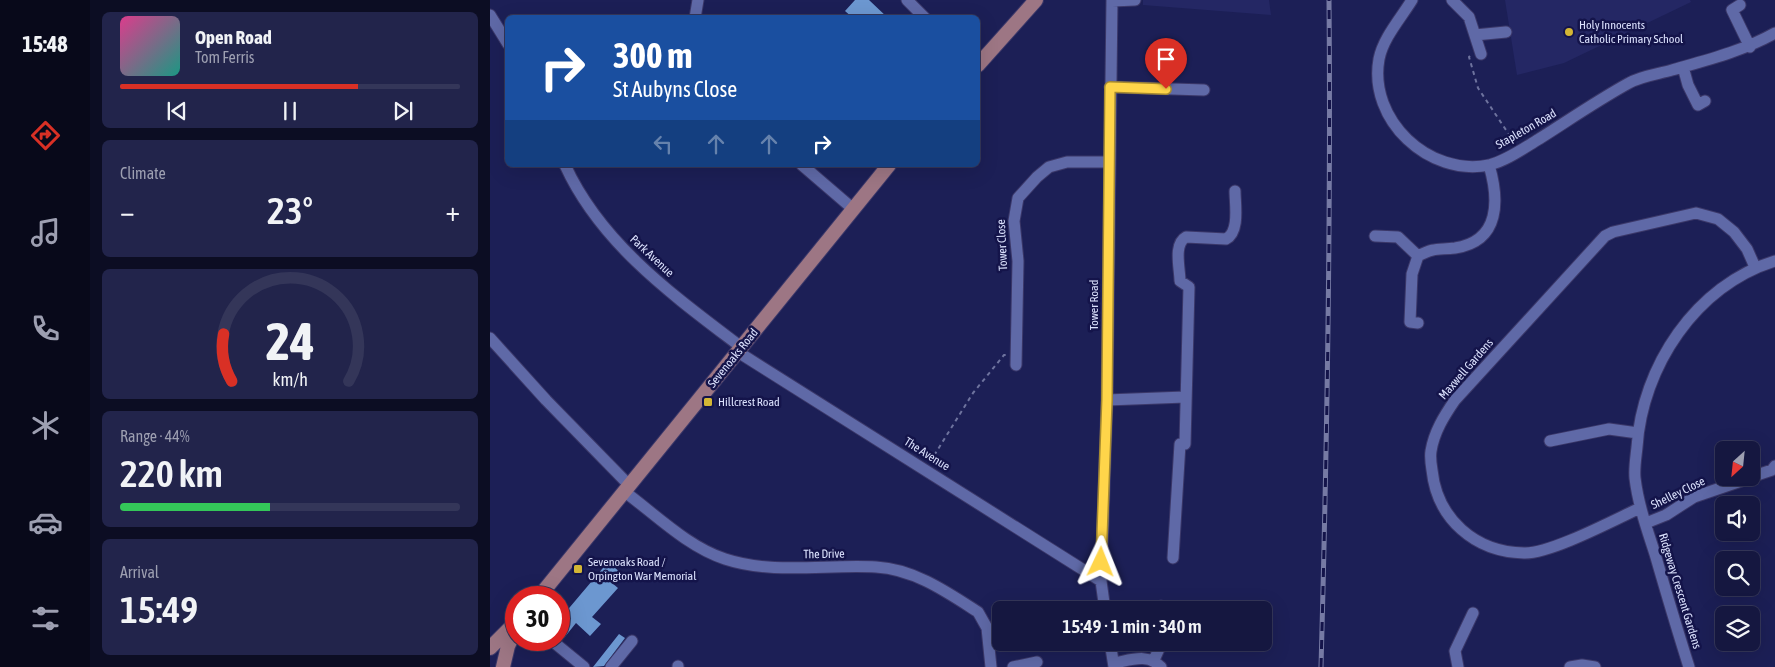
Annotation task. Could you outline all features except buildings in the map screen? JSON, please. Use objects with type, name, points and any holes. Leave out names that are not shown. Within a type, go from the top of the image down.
[{"type":"main road","points":[[980,63],[1036,0]]},
{"type":"main road","name":"Sevenoaks Road","points":[[548,586],[852,208],[887,167]]},
{"type":"main road","points":[[490,648],[505,633]]},
{"type":"main road","points":[[503,667],[507,651]]},
{"type":"main road","points":[[490,655],[500,662],[503,667]]},
{"type":"street","points":[[696,15],[698,0]]},
{"type":"street","points":[[907,0],[921,15]]},
{"type":"street","points":[[1112,1],[1136,0]]},
{"type":"street","name":"Stapleton Road","points":[[1412,0],[1385,44],[1380,57],[1378,87],[1390,118],[1400,134],[1418,150],[1438,161],[1458,166],[1489,165],[1520,151],[1630,82],[1750,47],[1775,33]]},
{"type":"street","points":[[1452,0],[1469,17],[1481,54]]},
{"type":"street","name":"Tower Road","points":[[1104,601],[1101,580],[1107,400],[1108,162],[1112,1]]},
{"type":"street","points":[[1740,5],[1732,10],[1750,47]]},
{"type":"street","points":[[490,16],[505,39]]},
{"type":"street","points":[[1475,36],[1506,32]]},
{"type":"street","points":[[1683,67],[1688,85],[1698,105],[1704,100]]},
{"type":"street","points":[[1110,87],[1204,90]]},
{"type":"street","name":"Tower Close","points":[[1016,360],[1018,261],[1014,222],[1018,198],[1049,167],[1066,162],[1108,162]]},
{"type":"street","points":[[1418,323],[1410,322],[1412,274],[1418,256],[1432,249],[1456,248],[1473,242],[1484,232],[1492,221],[1496,208],[1496,187],[1489,165]]},
{"type":"street","name":"Park Avenue","points":[[566,167],[591,212],[624,251],[740,349]]},
{"type":"street","points":[[804,167],[852,208]]},
{"type":"street","points":[[1173,558],[1180,444],[1185,444],[1189,287],[1180,281],[1180,242],[1186,237],[1230,238],[1234,231],[1235,191]]},
{"type":"street","name":"Maxwell Gardens","points":[[1640,508],[1555,546],[1526,554],[1493,550],[1466,535],[1445,512],[1433,484],[1430,453],[1438,427],[1455,400],[1605,236],[1613,232],[1696,213],[1718,220],[1734,232],[1747,249],[1755,267]]},
{"type":"street","points":[[1375,236],[1398,237],[1418,256]]},
{"type":"street","name":"Ridgeway Crescent Gardens","points":[[1688,667],[1640,508],[1635,476],[1638,433],[1648,391],[1664,356],[1685,324],[1721,289],[1755,267],[1775,261]]},
{"type":"street","points":[[490,338],[627,488]]},
{"type":"street","name":"The Avenue","points":[[740,349],[925,470],[1101,580]]},
{"type":"street","points":[[1107,400],[1185,397]]},
{"type":"street","points":[[1550,441],[1609,429],[1638,433]]},
{"type":"street","name":"Shelley Close","points":[[1760,474],[1772,470],[1775,466]]},
{"type":"street","name":"Shelley Close","points":[[1646,523],[1666,515],[1694,497],[1725,486]]},
{"type":"street","name":"The Drive","points":[[627,488],[698,547],[724,559],[753,566],[877,567],[930,582],[978,612],[984,620],[991,667]]},
{"type":"street","points":[[1458,667],[1455,651],[1473,613]]},
{"type":"street","points":[[611,667],[632,641]]},
{"type":"street","points":[[564,651],[584,667]]},
{"type":"street","points":[[1112,651],[1114,665],[1144,658],[1158,664],[1160,651]]},
{"type":"street","points":[[1013,667],[1037,662]]},
{"type":"street","points":[[1570,667],[1582,665],[1595,667]]},
{"type":"path","points":[[1481,54],[1469,57],[1478,88],[1520,151]]},
{"type":"path","points":[[925,470],[973,393],[1004,355],[1016,360]]},
{"type":"shaded area","points":[[1143,0],[1269,0],[1271,15],[1143,5]]},
{"type":"shaded area","name":"Holy Innocents Catholic Primary School","points":[[1505,0],[1690,0],[1691,2],[1564,63],[1517,75]]},
{"type":"railway","points":[[1321,667],[1328,333],[1329,0]]},
{"type":"place","name":"Holy Innocents Catholic Primary School","points":[[1569,32]]},
{"type":"place","name":"Hillcrest Road","points":[[708,402]]},
{"type":"place","name":"Sevenoaks Road / Orpington War Memorial","points":[[578,569]]},
{"type":"route","points":[[1101,562],[1107,400],[1110,87],[1166,89]]}]
